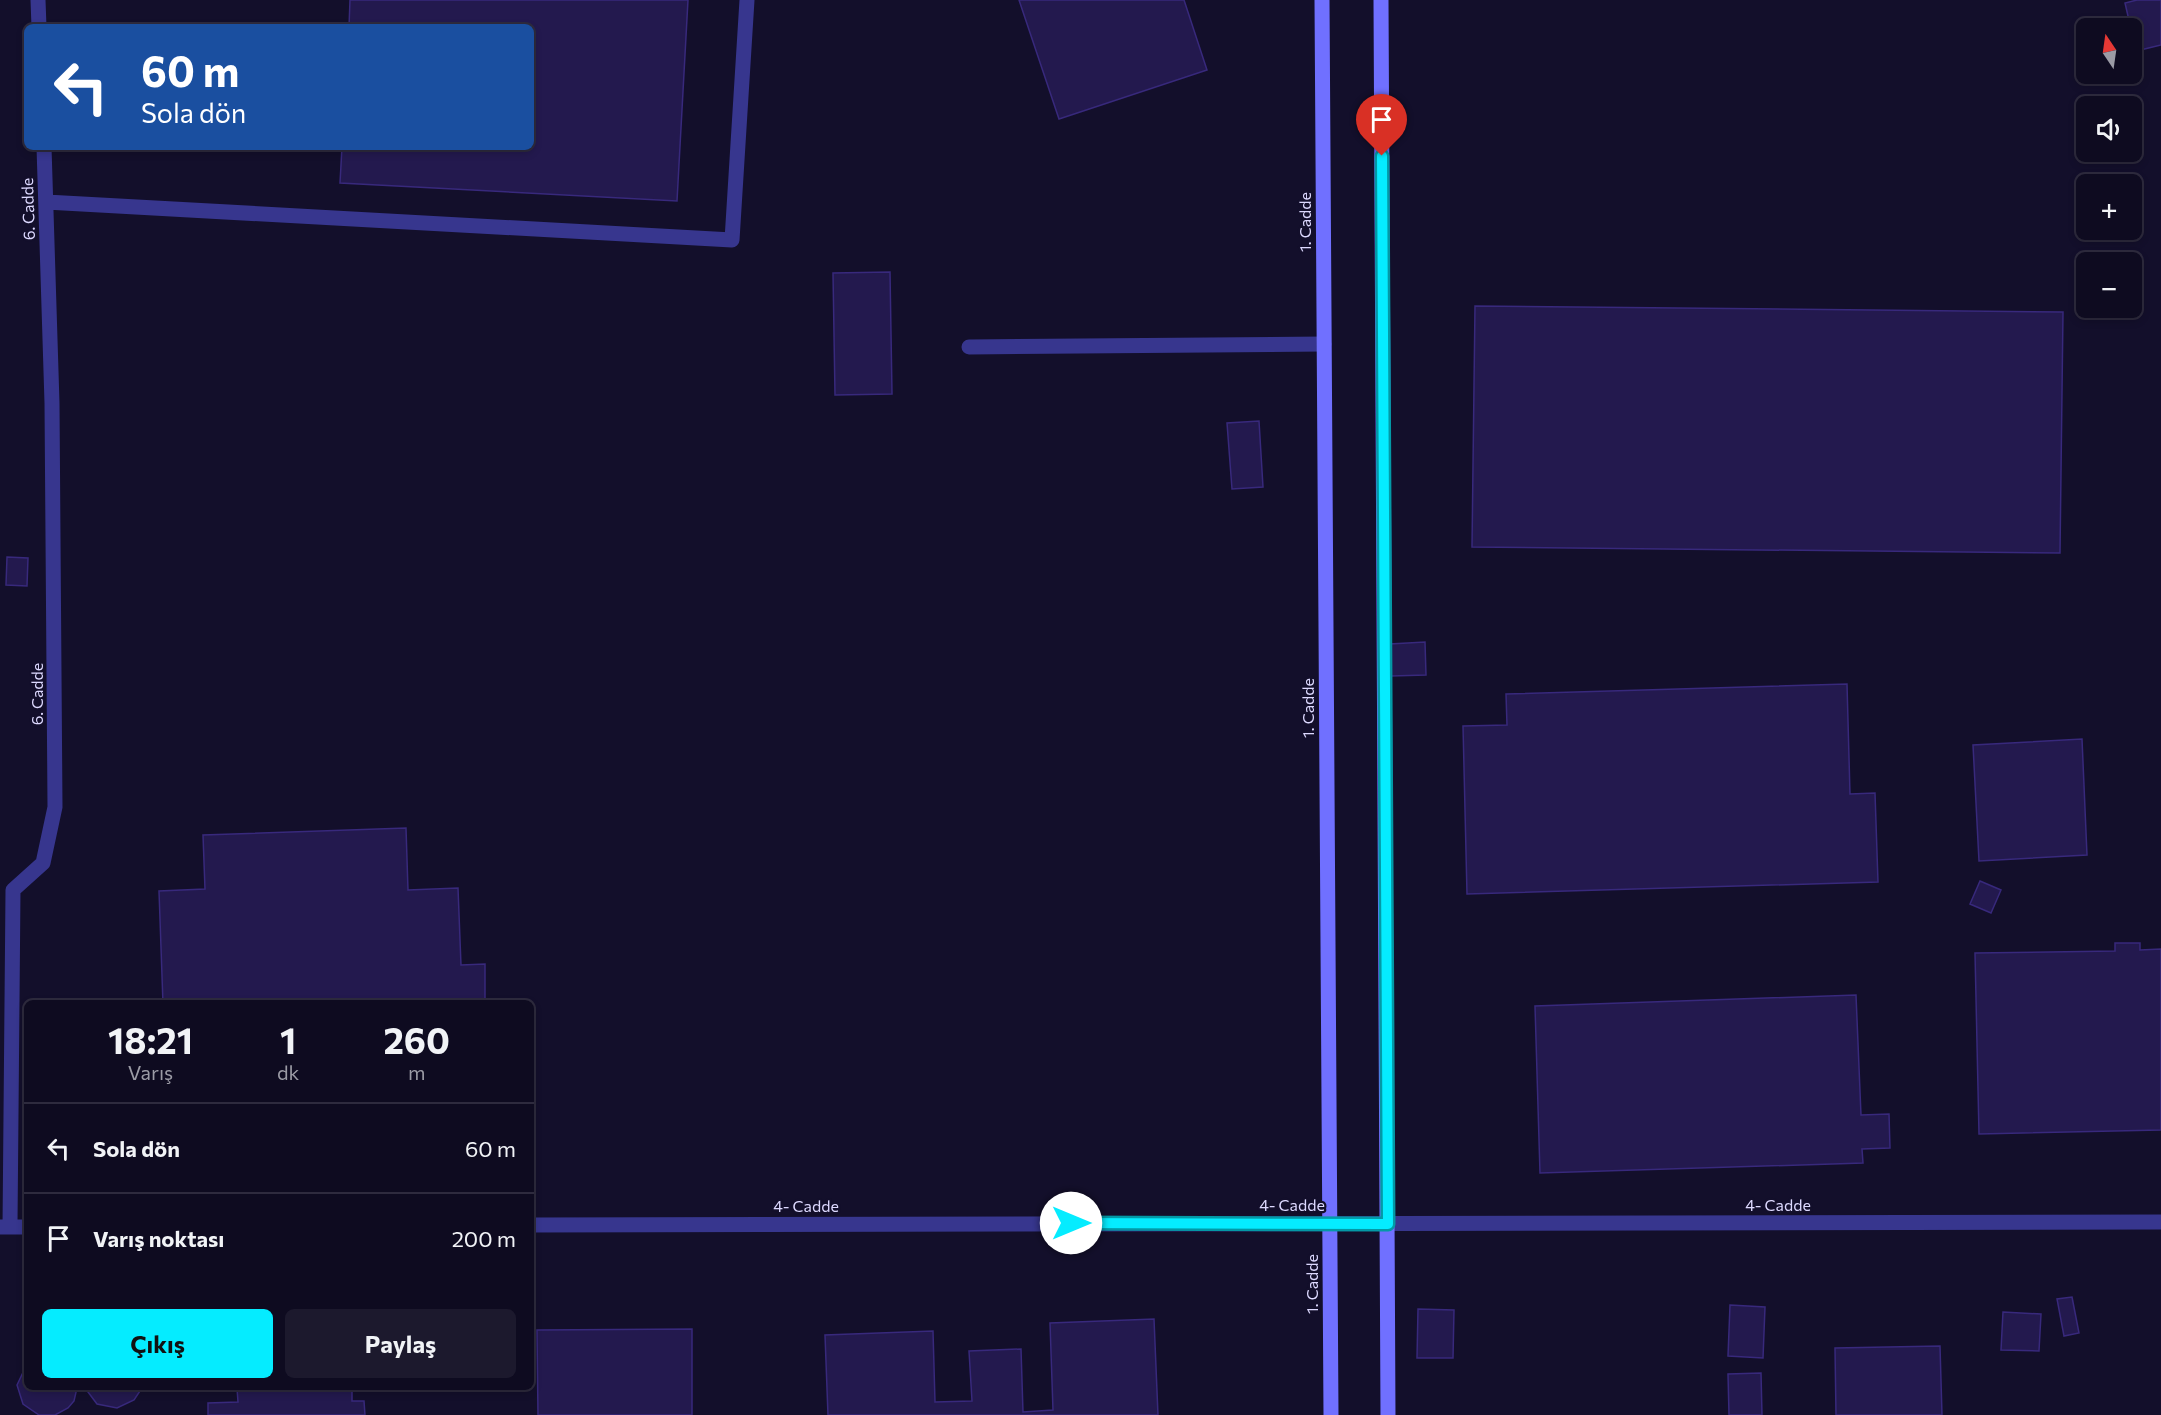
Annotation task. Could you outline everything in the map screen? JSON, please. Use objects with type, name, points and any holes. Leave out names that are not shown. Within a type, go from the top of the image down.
[{"type":"street","name":"1. Cadde","points":[[1322,0],[1331,1415]]},
{"type":"street","points":[[1381,0],[1388,1415]]},
{"type":"lane","points":[[38,0],[39,24]]},
{"type":"lane","points":[[46,202],[732,240],[747,0]]},
{"type":"lane","name":"6. Cadde","points":[[5,1227],[7,890],[43,863],[55,807],[52,403],[44,150]]},
{"type":"lane","points":[[969,347],[1324,344]]},
{"type":"lane","name":"4- Cadde","points":[[534,1225],[2161,1222]]},
{"type":"lane","points":[[5,1227],[24,1227]]},
{"type":"building","points":[[350,0],[688,0],[677,201],[340,183],[342,150],[534,150],[534,24],[349,24]]},
{"type":"building","points":[[1019,0],[1184,0],[1207,70],[1059,119]]},
{"type":"building","points":[[2137,0],[2161,0],[2161,45],[2142,50],[2142,18],[2128,18],[2125,3]]},
{"type":"building","points":[[890,272],[892,394],[835,395],[833,273]]},
{"type":"building","points":[[1475,306],[2063,312],[2060,553],[1472,547]]},
{"type":"building","points":[[1259,421],[1263,487],[1232,489],[1227,423]]},
{"type":"building","points":[[7,557],[28,558],[27,586],[6,585]]},
{"type":"building","points":[[1425,642],[1426,675],[1391,676],[1390,644]]},
{"type":"building","points":[[1847,684],[1850,794],[1875,793],[1878,882],[1467,894],[1463,726],[1507,725],[1506,694]]},
{"type":"building","points":[[2082,739],[2087,855],[1979,861],[1973,745]]},
{"type":"building","points":[[406,828],[408,890],[458,888],[461,965],[485,964],[485,999],[163,1000],[159,891],[205,889],[203,835]]},
{"type":"building","points":[[1980,881],[2001,890],[1991,913],[1970,904]]},
{"type":"building","points":[[2115,943],[2140,943],[2140,950],[2161,949],[2161,1130],[1979,1134],[1975,953],[2115,951]]},
{"type":"building","points":[[1856,995],[1861,1115],[1889,1114],[1890,1148],[1862,1149],[1863,1163],[1540,1173],[1535,1006]]},
{"type":"building","points":[[2072,1297],[2079,1333],[2064,1336],[2057,1299]]},
{"type":"building","points":[[1730,1305],[1765,1307],[1763,1358],[1728,1356]]},
{"type":"building","points":[[1418,1309],[1454,1310],[1453,1358],[1417,1358]]},
{"type":"building","points":[[2003,1312],[2041,1314],[2039,1351],[2001,1350]]},
{"type":"building","points":[[1154,1319],[1158,1415],[828,1415],[825,1335],[933,1331],[935,1402],[972,1401],[969,1351],[1021,1349],[1023,1412],[1053,1410],[1050,1323]]},
{"type":"building","points":[[692,1329],[692,1415],[538,1415],[537,1330]]},
{"type":"building","points":[[1940,1346],[1942,1415],[1836,1415],[1835,1348]]},
{"type":"building","points":[[24,1370],[24,1390],[77,1390],[74,1401],[68,1408],[55,1415],[39,1415],[23,1404],[17,1385]]},
{"type":"building","points":[[1761,1373],[1762,1415],[1729,1415],[1728,1374]]},
{"type":"building","points":[[86,1390],[141,1390],[134,1400],[117,1408],[97,1404]]},
{"type":"building","points":[[237,1390],[352,1390],[352,1401],[364,1401],[365,1415],[208,1415],[208,1403],[238,1402]]},
{"type":"route","points":[[1071,1223],[1330,1222],[1388,1224],[1382,156]]}]
